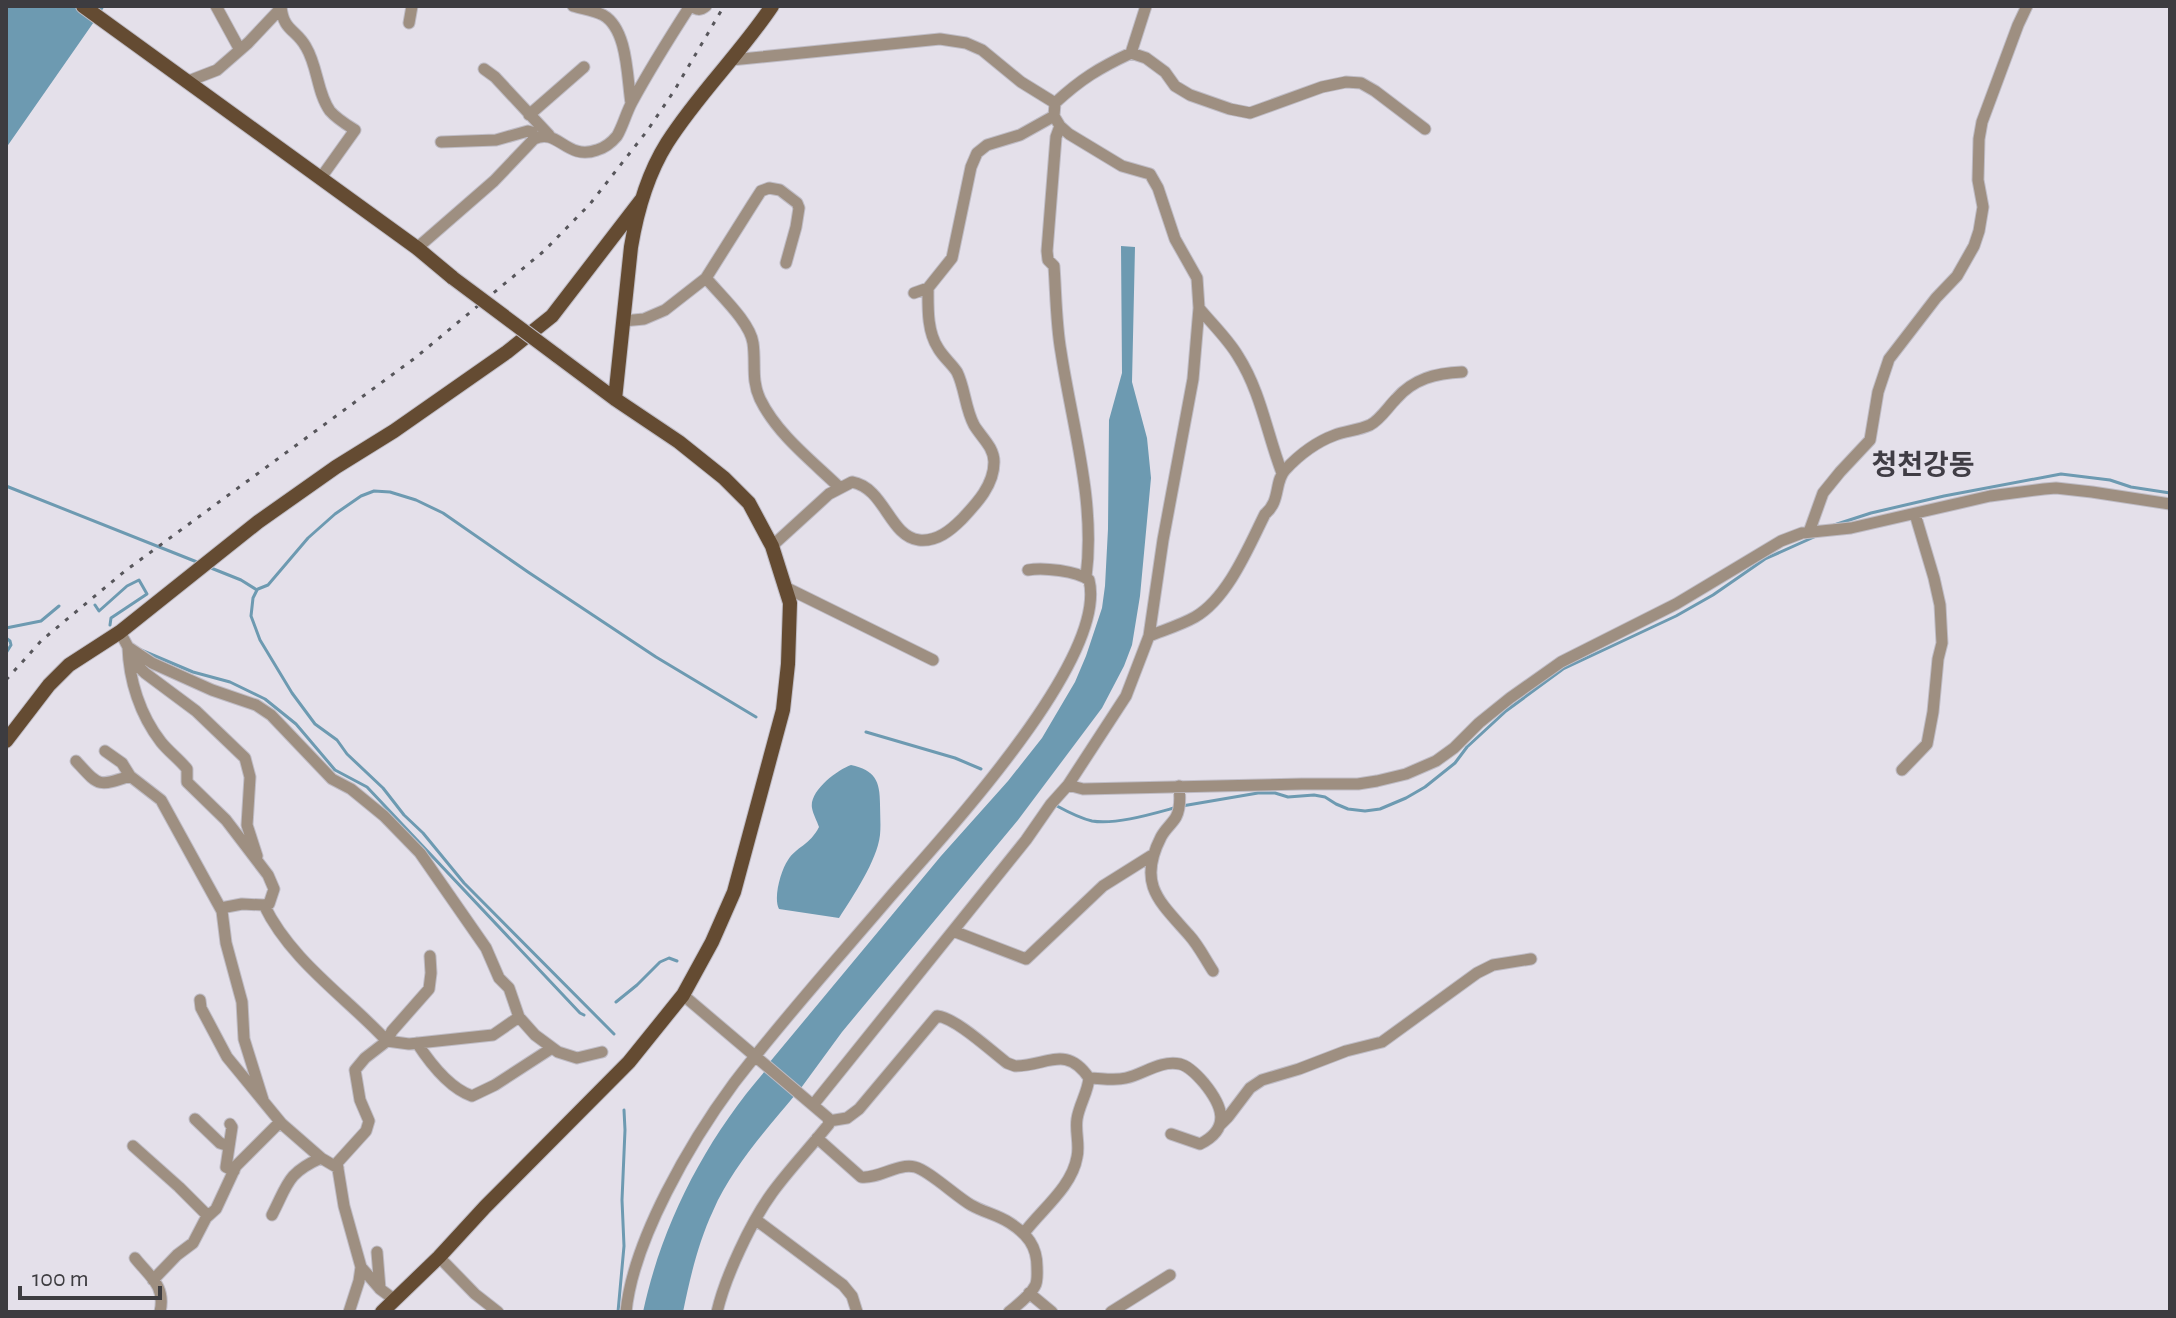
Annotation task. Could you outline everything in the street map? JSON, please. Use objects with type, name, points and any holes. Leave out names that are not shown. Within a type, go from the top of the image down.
[{"type":"main road","points":[[83,6],[417,248],[615,399],[679,442],[749,503],[772,546],[787,588],[790,614],[788,664],[777,735],[734,892],[712,942],[683,995],[629,1062],[382,1312]]},
{"type":"main road","points":[[615,399],[631,247],[642,199],[655,166],[667,143],[772,6]]},
{"type":"main road","points":[[6,741],[49,685],[69,665],[120,632],[286,502],[394,431],[541,325],[562,304],[642,199]]},
{"type":"street","points":[[216,6],[240,50]]},
{"type":"street","points":[[409,23],[412,6]]},
{"type":"street","points":[[573,6],[601,14],[615,27],[623,47],[631,103]]},
{"type":"street","points":[[484,69],[549,135],[572,151],[596,150],[616,137],[631,103],[690,6],[702,9],[706,6]]},
{"type":"street","points":[[1131,53],[1146,6]]},
{"type":"street","points":[[1818,531],[1823,493],[1870,440],[1878,392],[1889,359],[1957,276],[1974,246],[1983,207],[1978,180],[1982,122],[2027,6]]},
{"type":"street","points":[[180,78],[217,70],[281,7],[288,29],[304,43],[311,56],[324,101],[332,114],[355,130],[320,179]]},
{"type":"street","points":[[731,60],[940,39],[966,43],[982,50],[1021,82],[1055,103]]},
{"type":"street","points":[[1055,103],[1099,68],[1131,53],[1146,58],[1165,72],[1175,86],[1190,95],[1230,109],[1250,113],[1322,87],[1346,82],[1361,83],[1425,129]]},
{"type":"street","points":[[529,115],[584,67]]},
{"type":"street","points":[[626,1312],[638,1261],[652,1223],[678,1170],[734,1084],[995,773],[1051,696],[1084,630],[1091,602],[1090,583],[1086,577],[1089,532],[1075,422],[1061,352],[1054,266],[1048,260],[1047,251],[1057,121],[1055,103]]},
{"type":"street","points":[[914,293],[928,288],[952,258],[971,167],[977,153],[987,145],[1057,121]]},
{"type":"street","points":[[813,1105],[1068,785],[1126,696],[1149,636],[1163,540],[1193,379],[1199,308],[1197,278],[1175,239],[1158,188],[1150,174],[1122,166],[1104,156],[1069,134],[1057,121]]},
{"type":"street","points":[[441,142],[496,140],[528,131],[532,132],[534,139]]},
{"type":"street","points":[[417,248],[494,181],[534,139],[549,135]]},
{"type":"street","points":[[623,321],[644,319],[665,310],[706,278],[761,191],[769,188],[780,190],[799,208],[786,263]]},
{"type":"street","points":[[706,278],[748,328],[753,342],[754,383],[764,408],[795,446],[839,487]]},
{"type":"street","points":[[772,546],[829,494],[852,482],[868,488],[899,528],[919,540],[949,532],[982,496],[993,474],[995,459],[975,427],[956,371],[931,334],[928,288]]},
{"type":"street","points":[[1199,308],[1237,354],[1252,383],[1282,473]]},
{"type":"street","points":[[1149,636],[1196,616],[1212,604],[1225,588],[1265,514],[1272,508],[1282,473],[1317,443],[1372,424],[1398,395],[1426,377],[1444,372],[1462,372]]},
{"type":"street","points":[[1068,785],[1083,789],[1358,784],[1406,774],[1436,761],[1454,748],[1510,698],[1561,662],[1676,604],[1781,541],[1990,496],[2056,488],[2170,504]]},
{"type":"street","points":[[1902,770],[1927,744],[1942,643],[1940,605],[1915,514]]},
{"type":"street","points":[[1028,570],[1039,568],[1086,577]]},
{"type":"street","points":[[787,588],[933,660]]},
{"type":"street","points":[[120,632],[138,666],[196,711],[245,758],[250,777],[247,825],[259,863]]},
{"type":"street","points":[[128,647],[128,666],[138,700],[156,736],[187,769],[187,782],[226,820],[268,875],[274,889],[269,904],[221,908]]},
{"type":"street","points":[[128,647],[152,663],[190,681],[256,705],[271,715],[332,779],[351,789],[384,816],[420,853],[486,948],[499,978],[509,988],[519,1017],[535,1035],[558,1052],[577,1058],[602,1052]]},
{"type":"street","points":[[105,751],[161,800],[221,908],[226,943],[242,1002],[244,1039],[263,1100]]},
{"type":"street","points":[[76,761],[101,783],[130,776]]},
{"type":"street","points":[[1179,786],[1177,816],[1162,834],[1154,854],[1154,892],[1197,945],[1213,971]]},
{"type":"street","points":[[953,931],[1026,959],[1103,886],[1154,854]]},
{"type":"street","points":[[264,905],[279,933],[351,1009],[387,1041],[417,1043],[493,1035],[519,1017]]},
{"type":"street","points":[[349,1312],[361,1267],[344,1206],[337,1163],[366,1131],[369,1121],[360,1100],[355,1070],[387,1041],[429,989],[430,956]]},
{"type":"street","points":[[1171,1134],[1200,1144],[1228,1117],[1250,1088],[1262,1080],[1382,1042],[1477,973],[1493,965],[1531,959]]},
{"type":"street","points":[[683,995],[829,1121]]},
{"type":"street","points":[[200,1000],[201,1008],[227,1057],[280,1122],[321,1158],[338,1168]]},
{"type":"street","points":[[829,1121],[847,1118],[859,1109],[934,1018],[940,1015],[1007,1063],[1019,1066],[1063,1058],[1077,1063],[1089,1078],[1089,1085],[1076,1122],[1078,1152],[1073,1171],[1024,1233]]},
{"type":"street","points":[[417,1043],[450,1083],[462,1093],[472,1096],[495,1085],[552,1048]]},
{"type":"street","points":[[1089,1078],[1119,1080],[1159,1065],[1185,1065],[1218,1102],[1222,1112],[1220,1125]]},
{"type":"street","points":[[195,1119],[220,1143],[229,1146]]},
{"type":"street","points":[[717,1312],[727,1280],[771,1193],[829,1121]]},
{"type":"street","points":[[153,1280],[193,1243],[208,1216],[216,1209],[236,1166],[280,1122]]},
{"type":"street","points":[[230,1124],[226,1167],[234,1171]]},
{"type":"street","points":[[817,1138],[861,1177],[914,1167],[973,1206],[1007,1220],[1024,1233],[1036,1253],[1038,1272],[1035,1285],[1009,1312]]},
{"type":"street","points":[[133,1146],[208,1216]]},
{"type":"street","points":[[272,1215],[293,1174],[321,1158]]},
{"type":"street","points":[[756,1220],[843,1285],[852,1296],[857,1312]]},
{"type":"street","points":[[377,1252],[380,1289]]},
{"type":"street","points":[[439,1257],[475,1294],[498,1312]]},
{"type":"street","points":[[135,1258],[160,1289],[163,1299],[160,1312]]},
{"type":"street","points":[[361,1267],[380,1289],[395,1300]]},
{"type":"street","points":[[1111,1312],[1170,1275]]},
{"type":"street","points":[[1029,1293],[1052,1312]]},
{"type":"water","points":[[6,6],[105,6],[6,148]]},
{"type":"water","points":[[1121,246],[1135,247],[1132,382],[1147,438],[1151,478],[1140,596],[1132,645],[1102,708],[1018,820],[842,1032],[801,1088],[769,1063],[1042,738],[1075,682],[1086,656],[1102,608],[1105,586],[1109,420],[1122,373]]},
{"type":"water","points":[[851,765],[871,773],[879,789],[880,835],[869,867],[839,918],[779,909],[777,891],[785,865],[819,827],[812,808],[815,795],[832,776]]},
{"type":"water","points":[[765,1071],[795,1095],[750,1150],[721,1195],[699,1248],[683,1312],[643,1312],[662,1246],[689,1184],[724,1125]]},
{"type":"waterway","points":[[1834,525],[1944,496],[2061,474],[2110,480],[2170,493]]},
{"type":"waterway","points":[[6,486],[197,562]]},
{"type":"waterway","points":[[258,589],[268,585],[308,538],[335,514],[361,496],[374,491],[390,492],[443,513],[656,657],[756,717]]},
{"type":"waterway","points":[[1182,806],[1275,793],[1288,797],[1325,797],[1348,809],[1365,811],[1380,809],[1406,798],[1455,763],[1467,747],[1506,711],[1563,669],[1676,616],[1765,559],[1814,537]]},
{"type":"waterway","points":[[211,568],[257,590],[251,616],[260,640],[315,724],[337,740],[423,833],[464,883],[614,1034]]},
{"type":"waterway","points":[[95,605],[99,611],[127,586],[139,580],[147,594],[111,618],[110,625]]},
{"type":"waterway","points":[[6,628],[41,621],[59,606]]},
{"type":"waterway","points":[[6,638],[11,645],[6,653]]},
{"type":"waterway","points":[[141,650],[193,672],[230,682],[265,699],[296,724],[335,770],[367,787],[584,1015]]},
{"type":"waterway","points":[[866,732],[955,758],[981,769]]},
{"type":"waterway","points":[[1057,806],[1101,822],[1174,808]]},
{"type":"waterway","points":[[616,1002],[660,962],[669,958],[677,961]]},
{"type":"waterway","points":[[618,1312],[624,1246],[624,1110]]},
{"type":"railway","points":[[6,680],[42,640],[125,571],[415,358],[544,251],[590,204],[647,131],[724,6]]},
{"type":"district","name":"청천강동","points":[[1923,466]]}]
